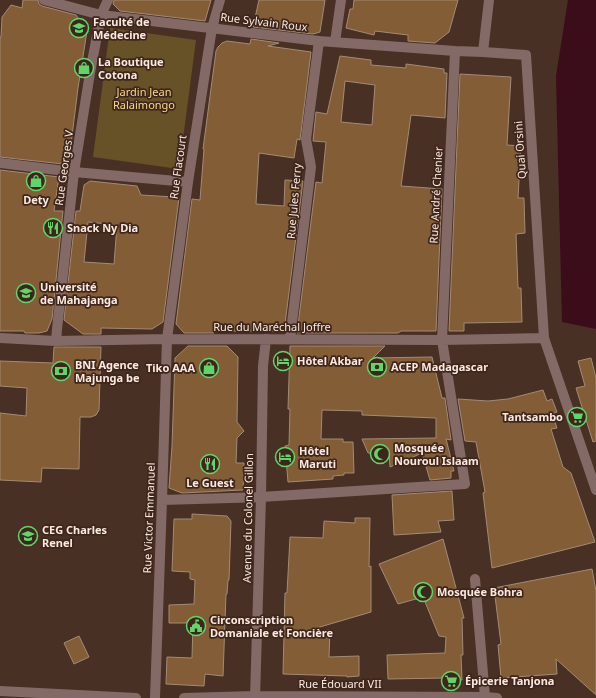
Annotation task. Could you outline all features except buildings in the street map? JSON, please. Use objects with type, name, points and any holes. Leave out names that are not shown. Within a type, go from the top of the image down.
[{"type":"street","name":"Rue Sylvain Roux","points":[[44,0],[101,15],[319,41],[483,52]]},
{"type":"street","name":"Rue Georges V","points":[[56,342],[56,329],[74,172],[101,15],[108,0]]},
{"type":"street","name":"Rue Flacourt","points":[[167,339],[188,182],[212,28],[220,0]]},
{"type":"street","points":[[335,42],[340,0]]},
{"type":"street","points":[[483,52],[489,0]]},
{"type":"street","name":"Rue Jules Ferry","points":[[290,339],[311,167],[306,139],[319,41]]},
{"type":"street","name":"Rue André Chenier","points":[[261,497],[466,484],[442,340],[455,51]]},
{"type":"street","name":"Quai Orsini","points":[[483,52],[526,55],[544,338]]},
{"type":"street","points":[[0,163],[74,172],[188,182]]},
{"type":"street","name":"Rue du Maréchal Joffre","points":[[0,338],[56,342],[167,339],[442,340],[544,338]]},
{"type":"street","points":[[544,338],[596,490]]},
{"type":"street","name":"Rue Victor Emmanuel","points":[[155,698],[167,339]]},
{"type":"street","name":"Avenue du Colonel Gillon","points":[[255,697],[263,366],[266,339]]},
{"type":"street","points":[[162,500],[261,497]]},
{"type":"street","points":[[475,579],[485,697]]},
{"type":"street","points":[[0,691],[136,698]]},
{"type":"street","name":"Rue Édouard VII","points":[[184,698],[497,698]]},
{"type":"green space","name":"Jardin Jean Ralaimongo","points":[[110,28],[196,40],[179,169],[93,157]]},
{"type":"shaded area","points":[[568,0],[596,0],[596,329],[562,322],[556,76]]},
{"type":"place","name":"Faculté de Médecine","points":[[79,28]]},
{"type":"place","name":"La Boutique Cotona","points":[[84,68]]},
{"type":"place","name":"Dety","points":[[36,181]]},
{"type":"place","name":"Snack Ny Dia","points":[[53,228]]},
{"type":"place","name":"Université de Mahajanga","points":[[26,293]]},
{"type":"place","name":"Hôtel Akbar","points":[[283,361]]},
{"type":"place","name":"ACEP Madagascar","points":[[377,367]]},
{"type":"place","name":"Tiko AAA","points":[[209,368]]},
{"type":"place","name":"BNI Agence Majunga be","points":[[61,371]]},
{"type":"place","name":"Tantsambo","points":[[577,417]]},
{"type":"place","name":"Mosquée Nouroul Islaam","points":[[380,454]]},
{"type":"place","name":"Hôtel Maruti","points":[[285,457]]},
{"type":"place","name":"Le Guest","points":[[210,464]]},
{"type":"place","name":"CEG Charles Renel","points":[[28,536]]},
{"type":"place","name":"Mosquée Bohra","points":[[423,592]]},
{"type":"place","name":"Circonscription Domaniale et Foncière","points":[[196,626]]},
{"type":"place","name":"Épicerie Tanjona","points":[[451,681]]}]
